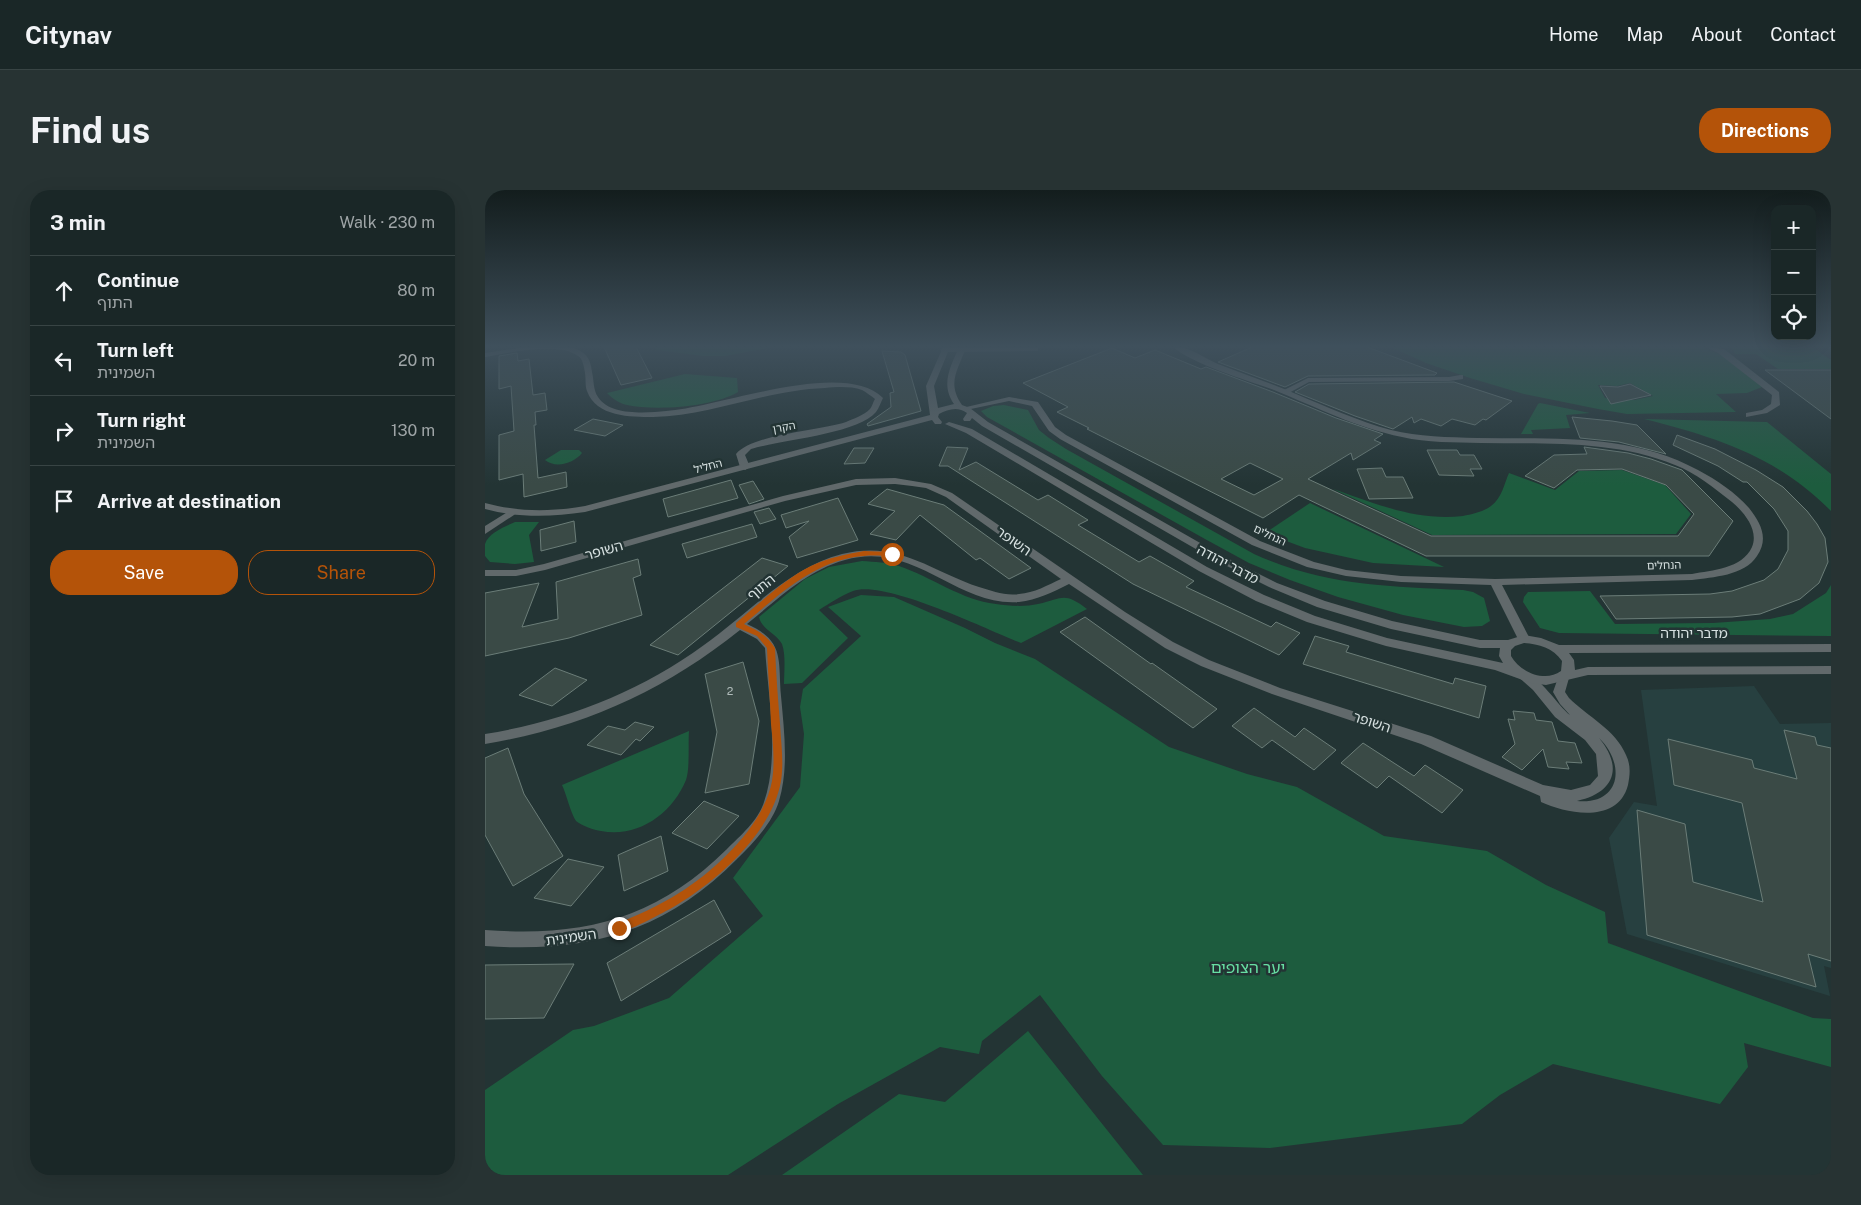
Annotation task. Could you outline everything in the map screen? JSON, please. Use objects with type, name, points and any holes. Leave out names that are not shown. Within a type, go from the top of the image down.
[{"type":"street","name":"הקרן","points":[[592,393],[597,402],[616,411],[664,414],[694,410],[768,393]]},
{"type":"street","name":"הקרן","points":[[745,468],[740,454],[745,447],[755,443],[803,436],[849,423],[874,411],[879,398],[873,393]]},
{"type":"street","points":[[931,393],[935,415]]},
{"type":"street","points":[[949,424],[967,419],[965,409],[951,393]]},
{"type":"street","name":"הנחלים","points":[[965,409],[1009,399],[1035,404],[1052,429],[1063,437],[1256,543],[1311,565],[1345,573],[1401,579],[1495,582],[1661,578],[1714,573],[1739,566],[1755,553],[1759,544],[1758,530],[1754,521],[1743,508],[1714,482],[1679,462],[1639,449],[1619,445],[1568,441],[1430,438],[1402,435],[1287,393]]},
{"type":"street","points":[[1749,415],[1773,408],[1777,403],[1775,393]]},
{"type":"street","name":"החליל","points":[[485,506],[511,513],[550,513],[585,509],[745,468],[935,415],[947,407],[965,409]]},
{"type":"street","name":"מדבר יהודה","points":[[965,409],[985,424],[1219,558],[1273,585],[1321,604],[1391,625],[1479,644],[1508,644]]},
{"type":"street","name":"מדבר יהודה","points":[[935,415],[937,421],[969,431],[1203,569],[1260,598],[1311,619],[1386,642],[1497,666],[1520,674]]},
{"type":"street","name":"השופר","points":[[485,573],[516,573],[545,567],[825,488],[856,482],[895,481],[927,486],[949,496],[1154,636],[1205,663],[1276,691],[1426,740],[1541,791],[1571,796],[1595,789],[1601,784],[1605,776],[1605,758],[1596,743],[1560,714],[1537,687],[1520,674]]},
{"type":"street","points":[[485,530],[511,513]]},
{"type":"street","name":"התוף","points":[[485,739],[535,729],[631,696],[682,667],[739,625],[785,586],[814,567],[847,556],[885,554],[904,557],[977,590],[1003,597],[1019,598],[1032,596],[1069,579]]},
{"type":"street","points":[[1495,582],[1524,639]]},
{"type":"street","name":"השמינית","points":[[485,938],[514,942],[547,941],[575,938],[619,928],[684,896],[739,848],[758,824],[771,803],[776,781],[778,758],[771,648],[759,635],[739,625]]},
{"type":"street","points":[[1564,677],[1568,673],[1569,666],[1565,656],[1557,649],[1537,640],[1524,639],[1508,644],[1505,649],[1508,664],[1520,674],[1540,681],[1555,681],[1588,671],[1831,670]]},
{"type":"street","name":"מדבר יהודה","points":[[1557,649],[1831,648]]},
{"type":"street","name":"השופר","points":[[1513,780],[1549,800],[1580,808],[1596,807],[1609,801],[1617,794],[1622,783],[1623,770],[1618,751],[1601,731],[1579,716],[1563,699],[1559,692],[1564,677]]},
{"type":"shaded area","points":[[1754,686],[1780,724],[1831,723],[1831,968],[1824,966],[1830,996],[1627,934],[1609,838],[1634,802],[1657,806],[1641,690]]},
{"type":"green space","points":[[607,393],[736,393],[700,404],[653,408],[624,404]]},
{"type":"green space","points":[[1521,393],[1602,393],[1605,398],[1634,400],[1653,396],[1648,393],[1747,393],[1716,394],[1736,412],[1627,414]]},
{"type":"green space","points":[[1540,403],[1590,413],[1566,415],[1570,428],[1531,430],[1533,434],[1521,434]]},
{"type":"green space","points":[[1004,405],[1028,410],[1039,430],[1066,449],[1254,554],[1280,565],[1331,578],[1382,585],[1473,592],[1484,598],[1490,621],[1482,626],[1464,627],[1403,615],[1338,597],[1249,563],[987,417],[981,411],[993,406]]},
{"type":"green space","points":[[1644,419],[1767,422],[1831,474],[1831,511],[1790,476],[1768,463],[1696,433]]},
{"type":"green space","points":[[561,450],[579,450],[582,453],[579,457],[565,464],[549,463],[545,460]]},
{"type":"green space","points":[[1622,470],[1665,485],[1691,514],[1676,534],[1432,535],[1333,489],[1412,514],[1445,517],[1463,516],[1485,510],[1495,503],[1509,473],[1555,490],[1579,471]]},
{"type":"green space","points":[[1310,503],[1444,567],[1373,563],[1305,548],[1265,533]]},
{"type":"green space","points":[[515,522],[539,522],[529,535],[534,562],[515,564],[490,562],[485,556],[487,540],[498,530]]},
{"type":"green space","points":[[862,561],[899,566],[983,602],[1023,606],[1068,598],[1087,609],[1021,643],[911,599],[888,592],[868,589],[853,591],[819,610],[848,638],[802,683],[784,684],[782,644],[763,625],[759,617],[805,579],[829,567]]},
{"type":"green space","points":[[1831,585],[1831,636],[1559,633],[1540,628],[1523,602],[1528,592],[1590,591],[1615,624],[1713,623],[1770,619],[1793,614],[1826,593]]},
{"type":"green space","name":"יער הצופים","points":[[861,595],[894,597],[1035,659],[1169,747],[1247,774],[1297,787],[1384,836],[1487,851],[1546,885],[1605,912],[1608,943],[1813,1018],[1831,1019],[1831,1067],[1744,1043],[1748,1067],[1720,1104],[1553,1064],[1500,1095],[1462,1124],[1270,1148],[1163,1145],[1102,1076],[1040,995],[982,1041],[979,1054],[940,1047],[838,1104],[728,1175],[485,1175],[485,1090],[573,1030],[594,1026],[669,998],[763,916],[733,878],[800,787],[804,734],[800,707],[803,689],[861,636],[828,607]]},
{"type":"green space","points":[[689,731],[686,780],[680,792],[663,813],[652,821],[628,831],[595,830],[576,821],[562,785]]},
{"type":"green space","points":[[1028,1031],[1143,1175],[782,1175],[899,1094],[945,1102]]},
{"type":"building","points":[[511,393],[533,393],[533,395],[545,393],[547,410],[535,412],[536,425],[534,425],[538,478],[566,472],[567,487],[524,497],[523,474],[499,480],[499,435],[514,431]]},
{"type":"building","points":[[890,393],[916,393],[921,411],[868,426],[867,424],[891,407]]},
{"type":"building","points":[[1042,393],[1275,393],[1336,418],[1383,434],[1374,440],[1381,443],[1353,460],[1351,453],[1308,479],[1431,536],[1678,536],[1694,514],[1666,485],[1622,469],[1577,470],[1554,488],[1525,476],[1554,455],[1587,454],[1584,447],[1628,453],[1682,470],[1733,521],[1709,556],[1426,556],[1299,495],[1263,518],[1057,412],[1068,407]],"holes":[[[1250,463],[1283,479],[1254,495],[1221,479]]]},
{"type":"building","points":[[1297,393],[1487,393],[1512,401],[1486,420],[1483,419],[1475,425],[1452,419],[1441,426],[1421,419],[1414,423],[1412,417],[1393,429]]},
{"type":"building","points":[[1604,393],[1647,393],[1651,395],[1611,404]]},
{"type":"building","points":[[1796,393],[1831,393],[1831,419]]},
{"type":"building","points":[[1572,417],[1637,425],[1666,454],[1619,442],[1580,438]]},
{"type":"building","points":[[593,419],[623,425],[605,436],[574,430]]},
{"type":"building","points":[[1677,435],[1715,449],[1756,470],[1783,487],[1807,511],[1825,538],[1828,562],[1819,583],[1800,599],[1760,614],[1732,617],[1616,619],[1600,596],[1710,594],[1732,591],[1764,580],[1778,569],[1788,550],[1788,531],[1774,509],[1747,482],[1743,482],[1718,466],[1673,445]]},
{"type":"building","points":[[947,447],[968,448],[959,470],[976,462],[1038,500],[1048,495],[1088,520],[1078,525],[1139,562],[1150,556],[1194,581],[1186,587],[1271,627],[1276,622],[1300,633],[1279,655],[1133,584],[948,466],[939,466]]},
{"type":"building","points":[[854,448],[874,448],[865,463],[844,464]]},
{"type":"building","points":[[1427,450],[1457,450],[1460,455],[1474,455],[1482,469],[1470,469],[1474,476],[1439,475]]},
{"type":"building","points":[[1382,468],[1386,477],[1403,477],[1413,498],[1369,499],[1357,469]]},
{"type":"building","points":[[731,480],[738,498],[668,517],[663,499]]},
{"type":"building","points":[[753,481],[764,499],[749,504],[739,485]]},
{"type":"building","points":[[887,489],[944,505],[1031,568],[1009,579],[980,558],[976,560],[920,515],[896,540],[870,534],[895,511],[868,504]]},
{"type":"building","points":[[838,498],[858,540],[797,558],[789,537],[809,521],[786,528],[781,515]]},
{"type":"building","points":[[769,508],[776,519],[760,524],[754,512]]},
{"type":"building","points":[[574,521],[576,542],[541,551],[540,530]]},
{"type":"building","points":[[752,524],[757,537],[687,558],[682,544]]},
{"type":"building","points":[[762,558],[788,566],[678,655],[650,645]]},
{"type":"building","points":[[638,559],[641,575],[633,578],[642,615],[569,638],[485,656],[485,593],[539,583],[522,627],[558,619],[556,582]]},
{"type":"building","points":[[1085,617],[1217,709],[1193,728],[1060,632]]},
{"type":"building","points":[[1315,636],[1349,646],[1346,652],[1453,684],[1455,678],[1486,686],[1479,718],[1303,664]]},
{"type":"building","points":[[743,662],[759,721],[749,784],[705,793],[717,732],[705,674]]},
{"type":"building","points":[[555,668],[587,680],[552,706],[519,695]]},
{"type":"building","points":[[1254,708],[1295,737],[1304,728],[1336,750],[1314,770],[1272,740],[1262,748],[1232,726]]},
{"type":"building","points":[[1513,711],[1534,713],[1536,720],[1552,722],[1558,741],[1575,743],[1582,763],[1566,762],[1569,769],[1548,767],[1543,749],[1522,770],[1502,757],[1515,744],[1508,719],[1515,720]]},
{"type":"building","points":[[635,722],[654,727],[640,741],[636,739],[621,755],[587,745],[608,726],[625,730]]},
{"type":"building","points":[[1784,730],[1815,737],[1817,745],[1831,748],[1831,961],[1808,954],[1816,987],[1647,935],[1637,810],[1685,824],[1693,882],[1763,902],[1742,803],[1674,785],[1668,739],[1752,760],[1754,768],[1797,779]]},
{"type":"building","points":[[1363,743],[1414,776],[1425,765],[1463,790],[1442,813],[1389,776],[1377,788],[1341,763]]},
{"type":"building","points":[[508,748],[524,794],[563,856],[513,886],[485,835],[485,758]]},
{"type":"building","points":[[704,801],[739,816],[707,849],[672,833]]},
{"type":"building","points":[[661,836],[668,871],[624,891],[618,855]]},
{"type":"building","points":[[568,859],[604,867],[571,906],[534,898]]},
{"type":"building","points":[[714,900],[731,932],[621,1001],[607,963]]},
{"type":"building","points":[[574,964],[544,1018],[485,1019],[485,965]]},
{"type":"route","points":[[619,928],[684,896],[711,875],[739,848],[758,824],[771,803],[776,781],[778,758],[771,648],[759,635],[739,625],[785,586],[814,567],[847,556],[878,553],[892,554]]}]
